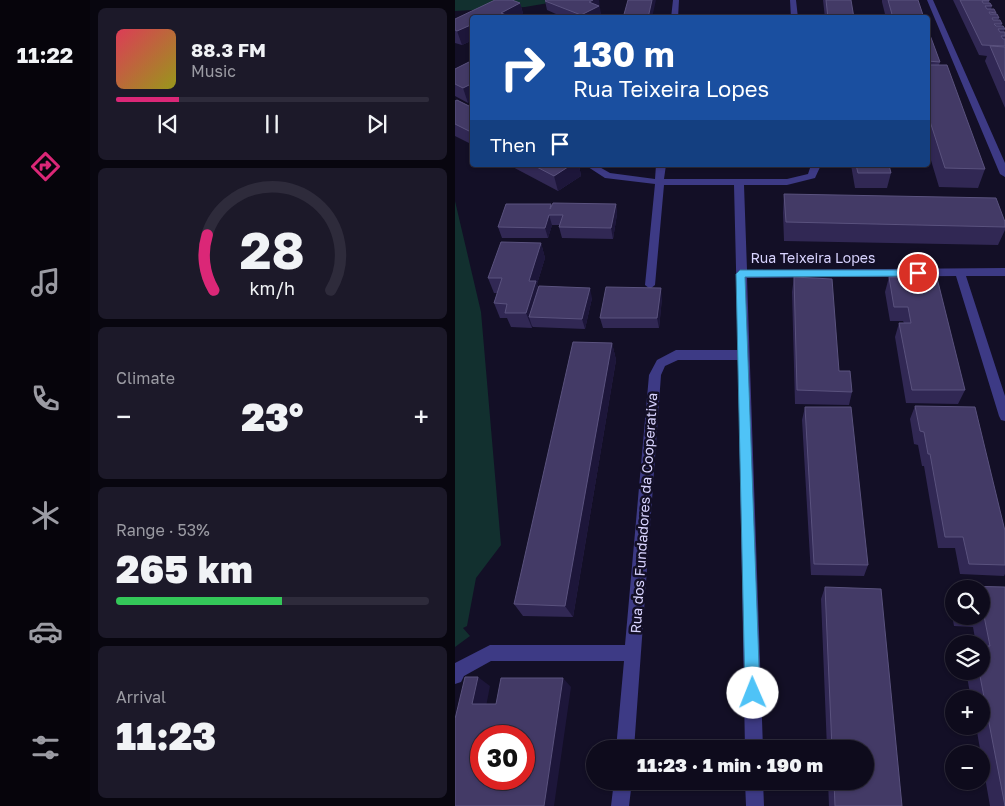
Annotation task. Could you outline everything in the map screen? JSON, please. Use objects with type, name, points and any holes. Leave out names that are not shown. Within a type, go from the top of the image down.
[{"type":"street","points":[[674,15],[676,0]]},
{"type":"street","points":[[793,0],[795,15]]},
{"type":"street","points":[[930,0],[1005,174]]},
{"type":"street","points":[[593,167],[609,176],[660,182],[787,182],[812,176],[815,167]]},
{"type":"street","points":[[650,285],[661,167]]},
{"type":"street","points":[[739,182],[754,740]]},
{"type":"street","name":"Rua Teixeira Lopes","points":[[740,274],[1005,272]]},
{"type":"street","points":[[960,273],[1005,416]]},
{"type":"street","name":"Rua dos Fundadores da Cooperativa","points":[[626,740],[655,375],[661,363],[676,355],[744,355]]},
{"type":"street","points":[[455,676],[458,670],[490,653],[633,653]]},
{"type":"street","points":[[621,806],[622,790]]},
{"type":"street","points":[[755,790],[755,806]]},
{"type":"green space","points":[[455,0],[566,0],[525,7],[455,11]]},
{"type":"green space","points":[[455,201],[481,312],[501,545],[476,578],[467,626],[463,628],[470,636],[455,647]]},
{"type":"building","points":[[495,0],[512,0],[520,3],[501,13],[506,15],[470,15],[470,25],[457,31],[455,30],[455,19]]},
{"type":"building","points":[[546,0],[593,0],[589,2],[599,6],[581,15]]},
{"type":"building","points":[[628,0],[652,0],[649,15],[624,15]]},
{"type":"building","points":[[826,0],[851,0],[854,15],[828,15]]},
{"type":"building","points":[[888,0],[918,0],[923,15],[892,15]]},
{"type":"building","points":[[960,0],[989,0],[982,1],[983,3],[990,3],[992,6],[985,6],[987,9],[994,9],[996,13],[989,12],[990,14],[997,14],[999,18],[992,18],[993,20],[1000,20],[1002,24],[994,24],[996,26],[1003,26],[1005,29],[998,29],[1000,32],[1005,32],[1005,36],[1001,36],[1005,39],[1005,46],[982,45]]},
{"type":"building","points":[[930,35],[940,62],[930,61]]},
{"type":"building","points":[[990,46],[1005,47],[1005,81]]},
{"type":"building","points":[[470,62],[470,84],[463,88],[455,84],[455,69]]},
{"type":"building","points":[[930,65],[947,65],[985,169],[945,168],[930,121]]},
{"type":"building","points":[[457,100],[470,106],[470,132],[455,124],[455,101]]},
{"type":"building","points":[[537,167],[568,167],[554,176]]},
{"type":"building","points":[[856,167],[890,167],[891,173],[858,173]]},
{"type":"building","points":[[784,194],[996,198],[1005,227],[786,222]]},
{"type":"building","points":[[553,203],[616,204],[611,228],[559,227],[563,215],[549,215],[545,228],[498,227],[506,204],[551,204],[550,209]]},
{"type":"building","points":[[501,242],[541,243],[529,281],[536,281],[526,313],[505,313],[507,304],[494,303],[502,278],[488,278]]},
{"type":"building","points":[[794,277],[832,279],[839,371],[850,371],[852,392],[797,390]]},
{"type":"building","points":[[889,277],[937,278],[965,390],[912,390],[899,323],[911,323],[908,307],[894,307]]},
{"type":"building","points":[[539,286],[590,288],[582,319],[529,317]]},
{"type":"building","points":[[606,287],[661,288],[657,318],[600,318]]},
{"type":"building","points":[[573,342],[612,343],[565,606],[514,604]]},
{"type":"building","points":[[915,406],[975,407],[1005,531],[1005,565],[969,564],[963,537],[945,537],[930,454],[928,454],[924,432],[920,431]]},
{"type":"building","points":[[805,407],[851,407],[868,565],[814,564]]},
{"type":"building","points":[[825,587],[881,589],[902,806],[835,806],[834,790],[874,790],[874,740],[832,740]]},
{"type":"building","points":[[990,587],[1005,587],[1005,806],[990,728],[990,690],[983,690],[981,680],[990,680],[990,635],[988,635],[986,625],[990,625]]},
{"type":"building","points":[[465,677],[478,677],[472,704],[496,704],[501,678],[563,678],[544,806],[455,806],[455,719]]},
{"type":"route","points":[[753,693],[740,274],[918,273]]}]
